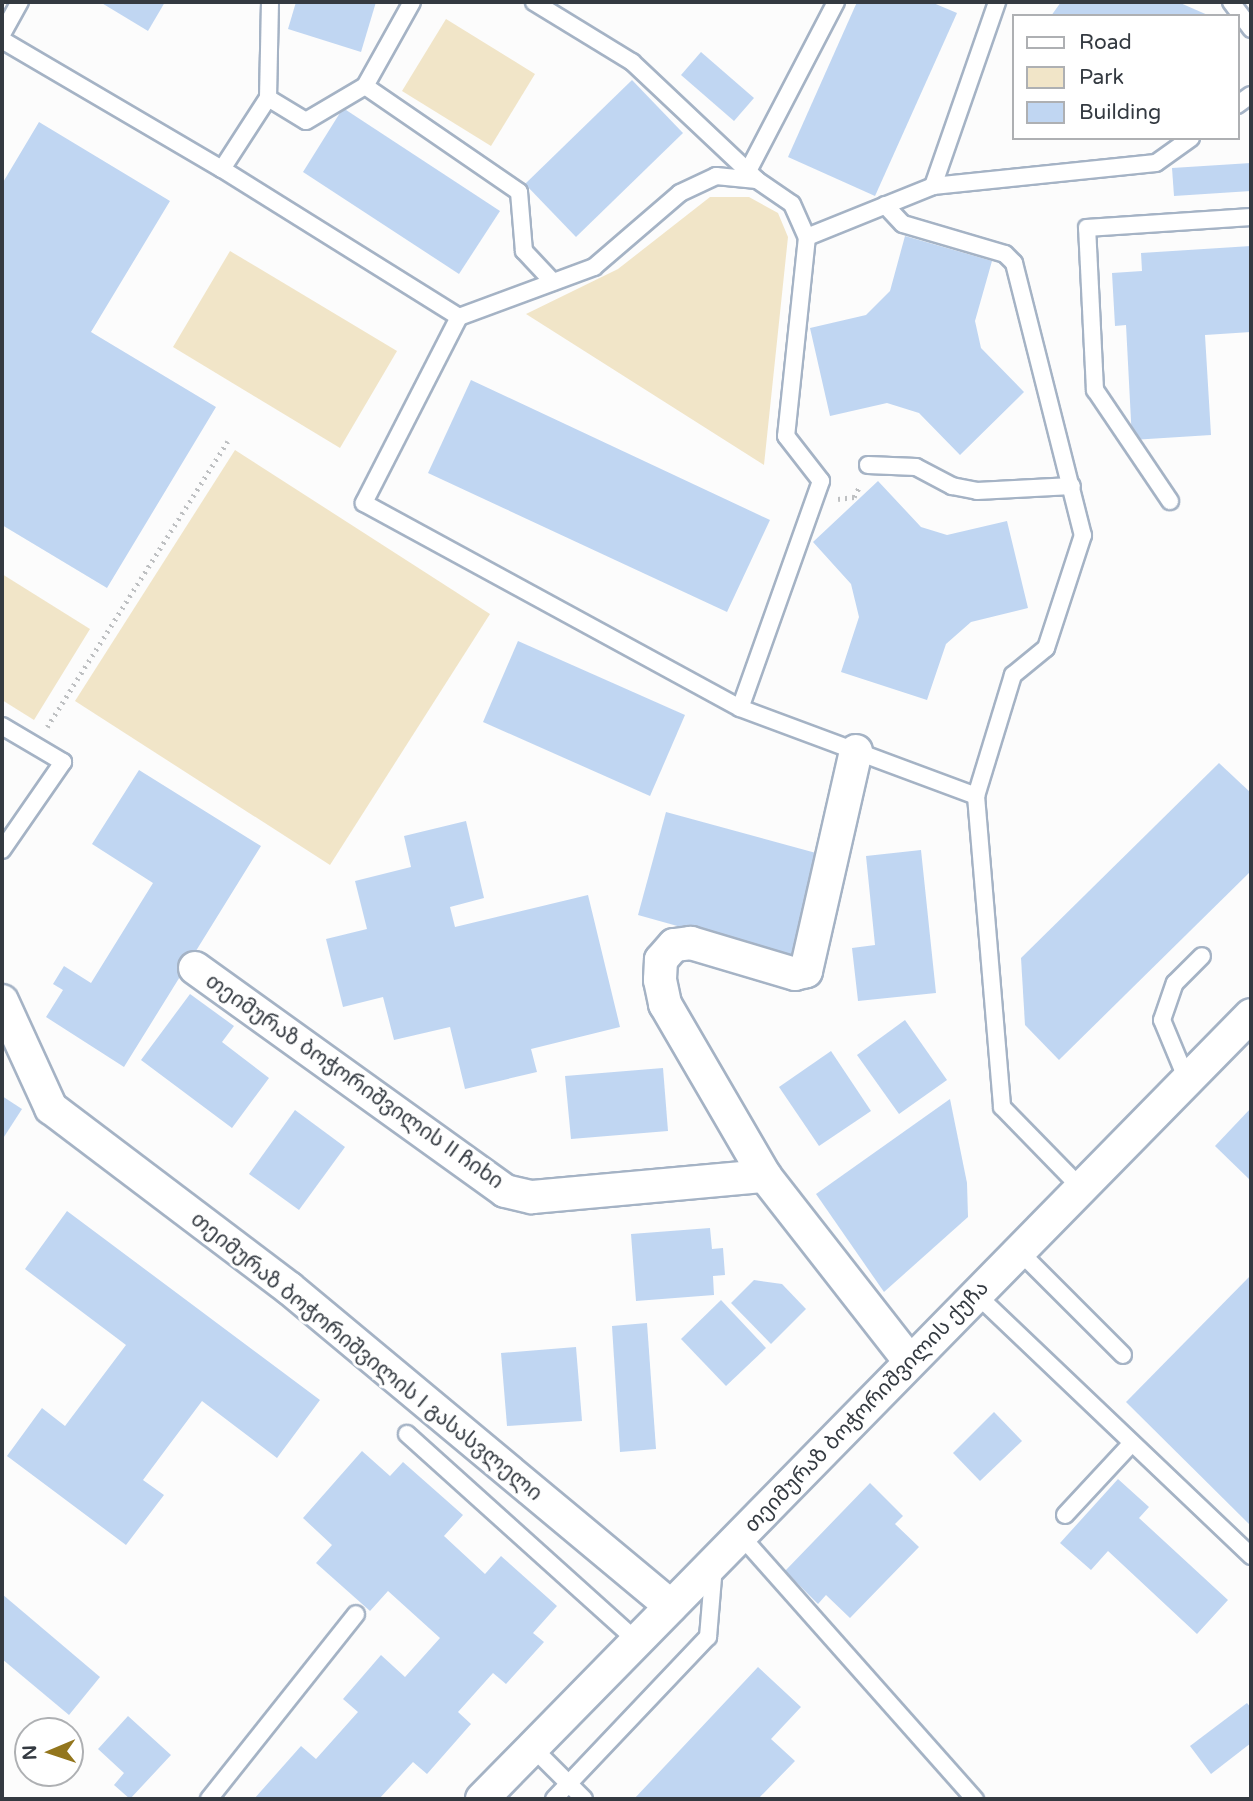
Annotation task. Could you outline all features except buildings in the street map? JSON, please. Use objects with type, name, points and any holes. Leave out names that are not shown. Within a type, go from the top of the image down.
[{"type":"street","points":[[856,751],[806,971],[795,974],[691,943],[674,945],[661,960],[665,1004],[765,1176],[909,1360]]},
{"type":"street","name":"თეიმურაზ ბოჭორიშვილის II ჩიხი","points":[[195,968],[505,1191],[532,1197],[765,1176]]},
{"type":"street","name":"თეიმურაზ ბოჭორიშვილის I გასასვლელი","points":[[2,1000],[51,1108],[289,1288],[671,1606]]},
{"type":"street","name":"თეიმურაზ ბოჭორიშვილის ქუჩა","points":[[482,1799],[742,1537],[909,1360],[1251,1015]]},
{"type":"lane","points":[[2,34],[20,2]]},
{"type":"lane","points":[[222,169],[268,98],[270,2]]},
{"type":"lane","points":[[268,98],[306,121],[365,86],[412,2]]},
{"type":"lane","points":[[534,2],[632,62],[752,176],[792,204],[807,237],[786,436],[821,481],[740,708]]},
{"type":"lane","points":[[752,176],[836,2]]},
{"type":"lane","points":[[933,186],[997,2]]},
{"type":"lane","points":[[1231,2],[1251,29]]},
{"type":"lane","points":[[2,40],[222,169],[459,317]]},
{"type":"lane","points":[[365,86],[519,192],[524,251],[553,282]]},
{"type":"lane","points":[[807,237],[933,186],[1156,163],[1188,140]]},
{"type":"lane","points":[[752,176],[716,176],[680,193],[594,267],[459,317],[364,503],[740,708],[975,796]]},
{"type":"lane","points":[[885,205],[902,224],[1005,254],[1014,263],[1083,535],[1046,648],[1013,675],[975,796],[1002,1107],[1081,1188]]},
{"type":"lane","points":[[1170,502],[1095,390],[1087,228],[1251,217]]},
{"type":"lane","points":[[868,465],[916,467],[952,486],[977,491],[1072,486]]},
{"type":"lane","points":[[2,726],[63,762],[2,850]]},
{"type":"lane","points":[[1187,1080],[1162,1020],[1175,983],[1202,956]]},
{"type":"lane","points":[[1019,1251],[1123,1355]]},
{"type":"lane","points":[[976,1294],[1251,1556]]},
{"type":"lane","points":[[407,1434],[637,1641]]},
{"type":"lane","points":[[1065,1515],[1132,1443]]},
{"type":"lane","points":[[742,1537],[975,1799]]},
{"type":"lane","points":[[554,1799],[708,1637],[714,1563]]},
{"type":"lane","points":[[209,1799],[356,1615]]},
{"type":"lane","points":[[533,1748],[584,1799]]},
{"type":"path","points":[[35,746],[228,441]]},
{"type":"green space","points":[[446,19],[535,74],[491,146],[402,91]]},
{"type":"green space","points":[[710,197],[749,197],[778,213],[788,237],[764,465],[526,314],[618,269]]},
{"type":"green space","points":[[230,251],[397,351],[340,448],[173,347]]},
{"type":"green space","points":[[235,450],[490,614],[330,865],[75,701]]},
{"type":"green space","points":[[2,574],[90,629],[34,720],[2,700]]}]
